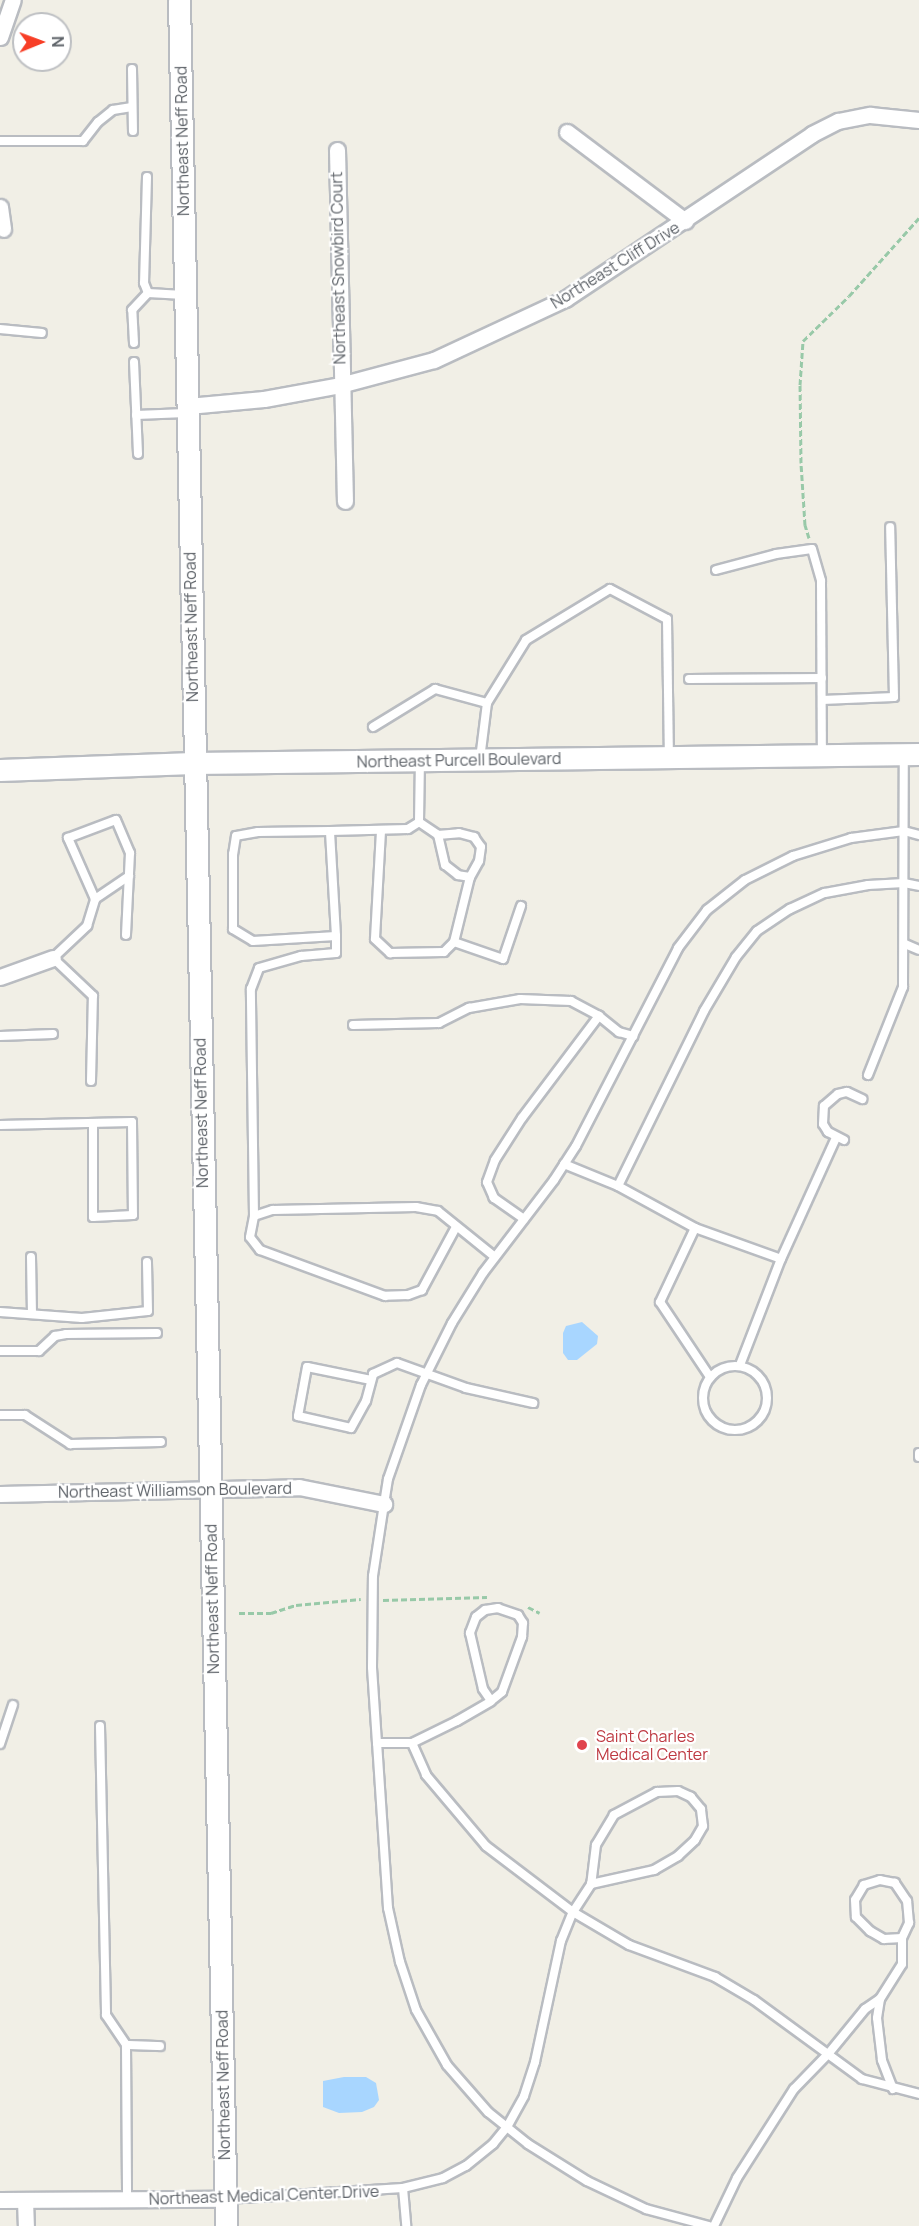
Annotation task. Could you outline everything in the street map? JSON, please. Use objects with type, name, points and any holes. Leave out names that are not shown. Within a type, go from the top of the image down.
[{"type":"main road","name":"Northeast Neff Road","points":[[178,0],[226,2226]]},
{"type":"main road","name":"Northeast Purcell Boulevard","points":[[0,770],[193,763],[911,754]]},
{"type":"street","points":[[0,38],[13,0]]},
{"type":"street","name":"Northeast Cliff Drive","points":[[188,409],[340,386],[434,360],[565,299],[812,134],[838,121],[870,115],[919,120]]},
{"type":"street","points":[[567,132],[685,221]]},
{"type":"street","name":"Northeast Snowbird Court","points":[[337,150],[340,386],[345,501]]},
{"type":"street","points":[[0,207],[3,229]]},
{"type":"street","points":[[0,976],[53,958]]},
{"type":"street","name":"Northeast Williamson Boulevard","points":[[0,1494],[299,1487],[384,1504]]},
{"type":"street","name":"Northeast Medical Center Drive","points":[[0,2200],[226,2199]]},
{"type":"street","points":[[25,2200],[26,2226]]},
{"type":"lane","points":[[132,69],[133,131]]},
{"type":"lane","points":[[0,141],[83,141],[98,122],[113,110],[132,107]]},
{"type":"lane","points":[[147,177],[144,283],[148,293]]},
{"type":"lane","points":[[134,343],[132,310],[148,293],[186,295]]},
{"type":"lane","points":[[0,329],[42,333]]},
{"type":"lane","points":[[134,362],[138,454]]},
{"type":"lane","points":[[136,415],[188,409]]},
{"type":"lane","points":[[822,700],[894,697],[890,527]]},
{"type":"lane","points":[[716,570],[776,554],[812,549],[821,580],[822,754]]},
{"type":"lane","points":[[479,761],[487,703],[526,640],[610,589],[667,619],[669,757]]},
{"type":"lane","points":[[689,679],[822,678]]},
{"type":"lane","points":[[373,727],[435,689],[487,703]]},
{"type":"lane","points":[[868,1075],[903,987],[904,831],[911,754]]},
{"type":"lane","points":[[418,822],[420,761]]},
{"type":"lane","points":[[91,1082],[93,996],[53,958],[87,926],[95,898],[68,838],[116,820],[130,853],[126,935]]},
{"type":"lane","points":[[336,936],[253,941],[233,929],[233,854],[236,836],[258,832],[408,829],[418,822]]},
{"type":"lane","points":[[381,831],[375,939],[390,954],[444,952],[454,942],[470,877],[479,861],[481,847],[474,837],[459,833],[438,835],[418,822]]},
{"type":"lane","points":[[330,831],[336,953],[302,956],[259,968],[251,989],[254,1216],[250,1237],[260,1250],[385,1296],[408,1295],[422,1290],[456,1227]]},
{"type":"lane","points":[[709,2226],[646,2209],[587,2181],[528,2144],[488,2112],[447,2066],[416,2010],[406,1982],[388,1908],[372,1667],[373,1576],[388,1479],[427,1372],[452,1323],[495,1257],[564,1164],[678,948],[707,910],[745,880],[793,856],[850,838],[904,831],[919,835]]},
{"type":"lane","points":[[438,835],[445,865],[458,875],[470,877]]},
{"type":"lane","points":[[95,898],[129,876]]},
{"type":"lane","points":[[618,1186],[704,1011],[736,957],[757,931],[790,909],[825,893],[868,885],[904,883],[919,886]]},
{"type":"lane","points":[[454,942],[503,959],[521,906]]},
{"type":"lane","points":[[905,944],[919,950]]},
{"type":"lane","points":[[353,1025],[439,1023],[469,1008],[520,999],[571,1001],[599,1016],[619,1032],[633,1036]]},
{"type":"lane","points":[[524,1219],[494,1198],[487,1182],[495,1160],[522,1118],[599,1016]]},
{"type":"lane","points":[[0,1035],[53,1034]]},
{"type":"lane","points":[[740,1365],[781,1258],[840,1139],[823,1124],[824,1106],[838,1094],[847,1092],[862,1099]]},
{"type":"lane","points":[[0,1125],[132,1122],[133,1215],[93,1217],[93,1123]]},
{"type":"lane","points":[[564,1164],[618,1186],[695,1228],[781,1258]]},
{"type":"lane","points":[[254,1216],[273,1210],[416,1207],[438,1211],[495,1257]]},
{"type":"lane","points":[[695,1228],[660,1302],[710,1377]]},
{"type":"lane","points":[[32,1257],[32,1312]]},
{"type":"lane","points":[[0,1312],[32,1312],[82,1318],[148,1311],[147,1262]]},
{"type":"lane","points":[[0,1351],[39,1351],[55,1336],[66,1334],[157,1333]]},
{"type":"lane","points":[[371,1380],[307,1367],[298,1416],[351,1428],[366,1401],[373,1374],[397,1363],[466,1388],[533,1404]]},
{"type":"lane","points":[[740,1365],[754,1371],[764,1382],[768,1398],[766,1410],[758,1421],[746,1428],[732,1430],[718,1425],[707,1417],[702,1397],[704,1384],[710,1377],[740,1365]]},
{"type":"lane","points":[[0,1415],[25,1415],[70,1444],[161,1442]]},
{"type":"lane","points":[[377,1743],[412,1743],[457,1721],[491,1701],[502,1692],[522,1637],[523,1623],[518,1615],[498,1608],[484,1610],[476,1617],[470,1633],[483,1689],[491,1701]]},
{"type":"lane","points":[[0,1744],[14,1705]]},
{"type":"lane","points":[[100,1725],[106,2015],[126,2045],[127,2200]]},
{"type":"lane","points":[[412,1743],[426,1774],[486,1846],[573,1912],[629,1945],[714,1977],[754,2000],[862,2079],[919,2094]]},
{"type":"lane","points":[[678,1791],[691,1797],[701,1809],[703,1826],[695,1840],[678,1856],[654,1869],[591,1884],[596,1845],[614,1815],[657,1792],[678,1791]]},
{"type":"lane","points":[[714,2226],[737,2178],[794,2089],[829,2053],[865,2009],[880,1999],[902,1964],[902,1938],[909,1923],[907,1901],[896,1883],[880,1880],[864,1885],[855,1900],[856,1917],[870,1931],[884,1939],[902,1938]]},
{"type":"lane","name":"Northeast Medical Center Drive","points":[[226,2199],[403,2188],[443,2178],[466,2166],[493,2144],[507,2127],[524,2096],[535,2062],[561,1941],[573,1912],[591,1884]]},
{"type":"lane","points":[[880,1999],[878,2041],[893,2089]]},
{"type":"lane","points":[[126,2045],[160,2046]]},
{"type":"lane","points":[[403,2188],[406,2226]]},
{"type":"path","points":[[812,549],[805,525],[801,463],[800,385],[803,341],[849,296],[919,218]]},
{"type":"path","points":[[239,1613],[271,1613],[296,1605],[323,1604],[344,1599],[497,1597]]},
{"type":"path","points":[[520,1604],[540,1613]]},
{"type":"water","points":[[582,1322],[598,1336],[597,1344],[577,1360],[568,1360],[563,1353],[563,1333],[566,1326]]},
{"type":"water","points":[[344,2077],[366,2077],[376,2083],[379,2100],[374,2107],[362,2112],[339,2113],[323,2107],[323,2081]]},
{"type":"place","name":"Saint Charles Medical Center","points":[[582,1745]]}]
